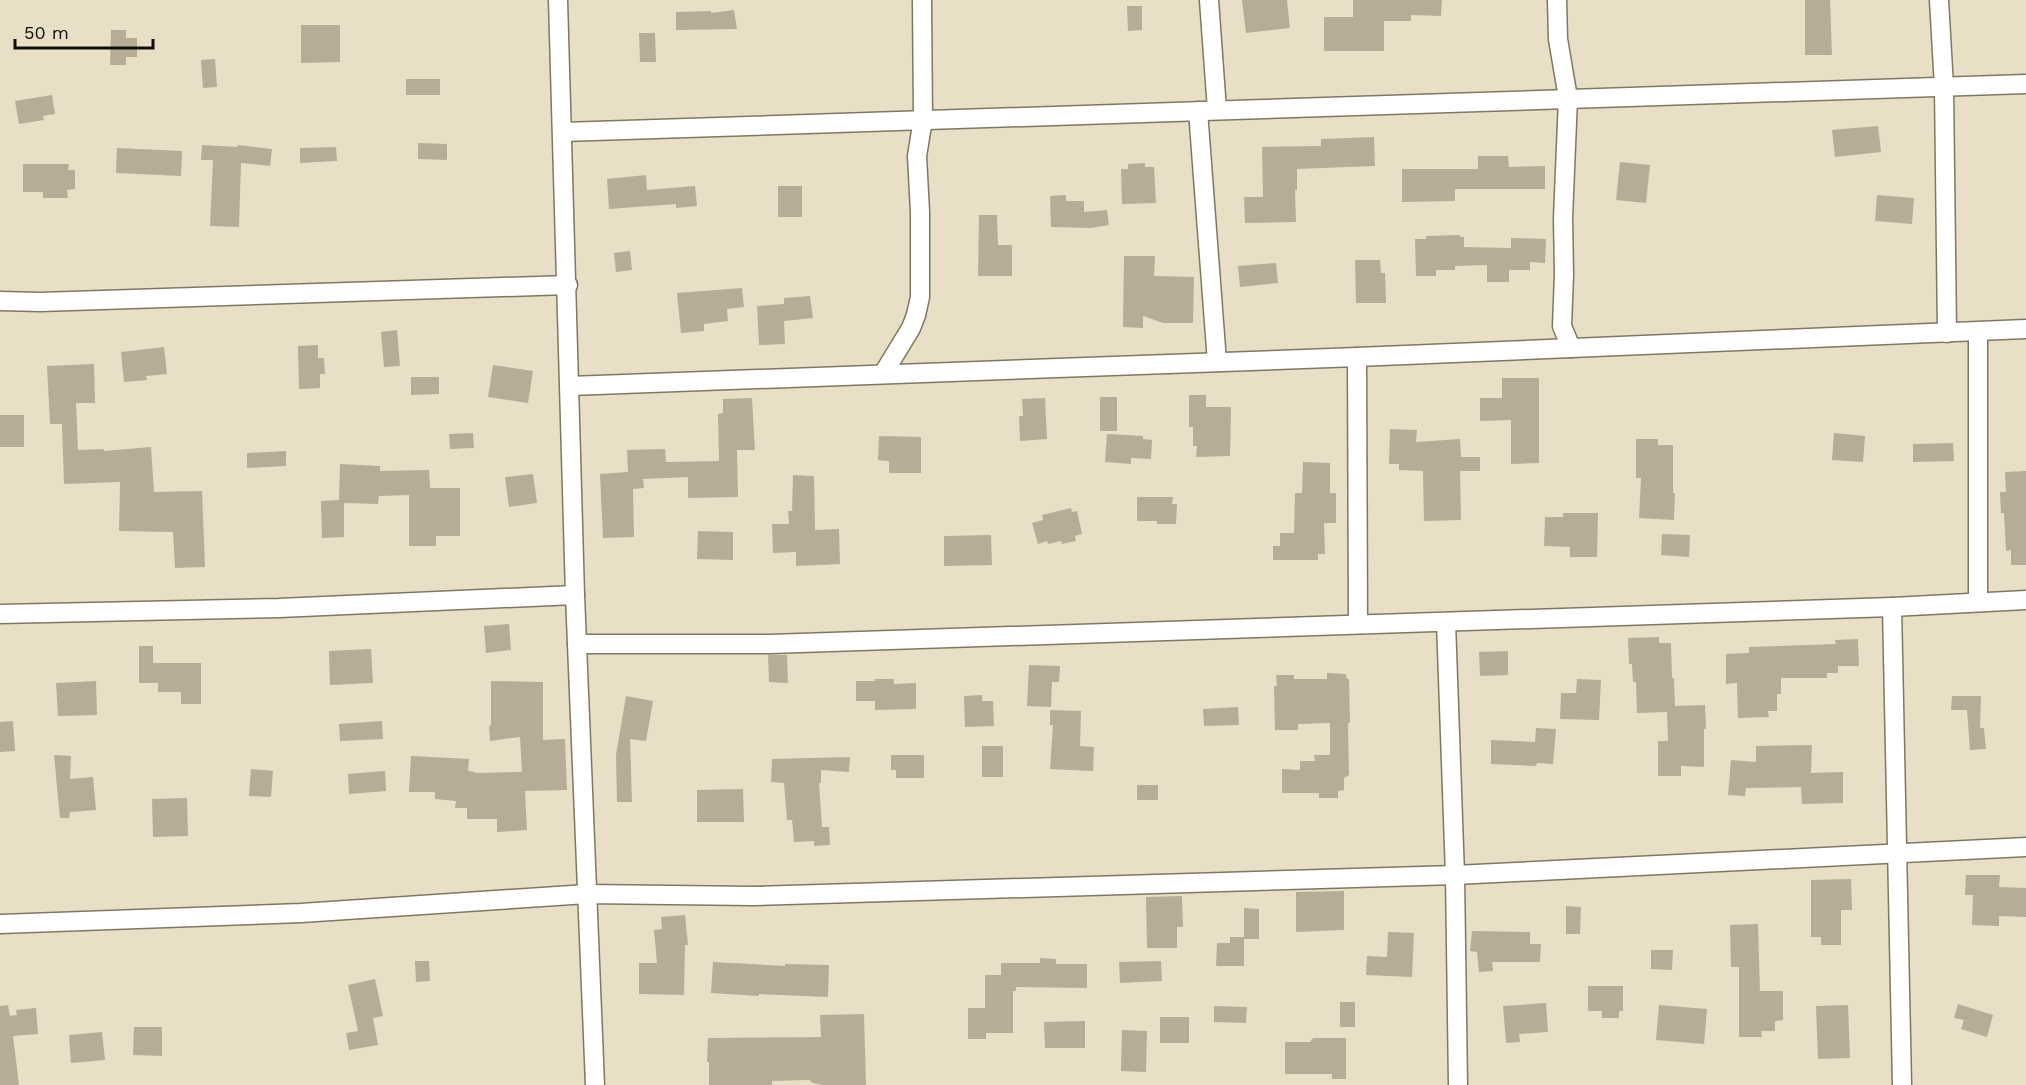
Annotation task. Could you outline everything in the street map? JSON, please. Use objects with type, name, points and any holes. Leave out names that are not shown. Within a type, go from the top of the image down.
[{"type":"street","points":[[558,0],[568,285],[575,594],[595,1085]]},
{"type":"street","points":[[883,374],[910,328],[920,297],[920,212],[917,156],[923,119],[922,0]]},
{"type":"street","points":[[1209,0],[1217,110]]},
{"type":"street","points":[[1557,0],[1558,39],[1568,98],[1563,218],[1562,326],[1571,348]]},
{"type":"street","points":[[1939,0],[1944,87],[1947,333]]},
{"type":"street","points":[[562,132],[2026,84]]},
{"type":"street","points":[[1198,111],[1217,362]]},
{"type":"street","points":[[0,301],[568,285]]},
{"type":"street","points":[[570,386],[1357,357],[2026,329]]},
{"type":"street","points":[[1978,332],[1978,602]]},
{"type":"street","points":[[1357,357],[1358,624]]},
{"type":"street","points":[[0,614],[279,608],[575,594]]},
{"type":"street","points":[[577,644],[770,644],[1892,607],[2026,600]]},
{"type":"street","points":[[1892,607],[1902,1085]]},
{"type":"street","points":[[1446,622],[1455,875],[1458,1085]]},
{"type":"street","points":[[0,924],[301,913],[587,894],[753,896],[1455,875],[2026,847]]},
{"type":"building","points":[[1242,0],[1287,0],[1290,28],[1246,33]]},
{"type":"building","points":[[1353,0],[1442,0],[1441,16],[1411,15],[1411,21],[1384,21],[1384,51],[1324,51],[1324,17],[1353,17]]},
{"type":"building","points":[[1805,0],[1830,0],[1832,55],[1805,55]]},
{"type":"building","points":[[1127,6],[1142,6],[1142,30],[1128,31]]},
{"type":"building","points":[[734,10],[737,29],[676,30],[676,12],[711,11],[711,13]]},
{"type":"building","points":[[301,25],[340,25],[340,62],[301,63]]},
{"type":"building","points":[[111,30],[126,30],[126,38],[137,38],[137,57],[126,57],[126,65],[110,65]]},
{"type":"building","points":[[639,33],[655,33],[656,62],[640,62]]},
{"type":"building","points":[[215,59],[217,87],[203,88],[201,60]]},
{"type":"building","points":[[406,79],[440,79],[440,95],[406,95]]},
{"type":"building","points":[[52,95],[55,114],[43,116],[44,120],[19,124],[15,101]]},
{"type":"building","points":[[1878,126],[1881,152],[1835,157],[1832,130]]},
{"type":"building","points":[[1374,137],[1375,166],[1297,169],[1296,222],[1245,223],[1244,197],[1263,197],[1262,147],[1321,146],[1321,139]]},
{"type":"building","points":[[418,143],[447,144],[447,160],[418,159]]},
{"type":"building","points":[[202,145],[237,147],[238,145],[272,149],[270,166],[241,163],[239,227],[210,226],[213,160],[201,160]]},
{"type":"building","points":[[336,147],[337,161],[300,163],[300,148]]},
{"type":"building","points":[[117,148],[182,151],[181,176],[116,173]]},
{"type":"building","points":[[1478,156],[1508,156],[1509,167],[1545,166],[1545,189],[1455,189],[1455,201],[1402,202],[1402,169],[1478,169]]},
{"type":"building","points":[[1620,162],[1650,165],[1646,203],[1616,200]]},
{"type":"building","points":[[1145,163],[1145,167],[1154,167],[1156,203],[1122,204],[1121,169],[1128,169],[1128,164]]},
{"type":"building","points":[[23,164],[69,164],[68,170],[75,170],[75,189],[67,190],[68,198],[43,198],[43,192],[23,192]]},
{"type":"building","points":[[646,175],[647,190],[695,186],[697,206],[676,208],[676,204],[609,209],[607,179]]},
{"type":"building","points":[[778,186],[802,186],[802,217],[778,217]]},
{"type":"building","points":[[1066,195],[1066,201],[1084,201],[1084,212],[1107,210],[1109,225],[1091,228],[1051,227],[1050,196]]},
{"type":"building","points":[[1877,195],[1914,198],[1912,224],[1875,221]]},
{"type":"building","points":[[979,215],[997,215],[998,245],[1012,245],[1012,276],[978,276]]},
{"type":"building","points":[[1460,235],[1464,237],[1464,247],[1511,248],[1511,238],[1546,239],[1545,263],[1530,262],[1530,270],[1509,270],[1509,282],[1487,282],[1487,265],[1455,266],[1455,270],[1436,270],[1436,276],[1416,276],[1415,239],[1426,239],[1426,236]]},
{"type":"building","points":[[630,251],[632,270],[616,272],[614,253]]},
{"type":"building","points":[[1124,256],[1155,256],[1154,276],[1194,277],[1193,323],[1163,323],[1143,316],[1143,328],[1123,327]]},
{"type":"building","points":[[1355,260],[1380,260],[1381,273],[1385,273],[1386,303],[1356,303]]},
{"type":"building","points":[[1276,263],[1278,283],[1240,287],[1238,266]]},
{"type":"building","points":[[742,288],[744,307],[727,309],[728,321],[704,324],[704,331],[681,333],[677,293]]},
{"type":"building","points":[[810,296],[813,318],[784,321],[785,344],[759,345],[757,306],[784,304],[784,298]]},
{"type":"building","points":[[397,330],[400,366],[384,367],[381,332]]},
{"type":"building","points":[[318,345],[318,358],[324,358],[325,374],[320,374],[320,388],[299,389],[298,346]]},
{"type":"building","points":[[164,347],[167,374],[146,376],[147,380],[124,382],[121,352]]},
{"type":"building","points":[[94,364],[95,403],[76,403],[78,450],[104,449],[104,451],[151,447],[154,492],[202,491],[205,567],[175,568],[173,532],[119,531],[120,482],[64,484],[62,424],[50,424],[47,366]]},
{"type":"building","points":[[493,365],[533,371],[528,403],[488,397]]},
{"type":"building","points":[[411,377],[439,377],[439,394],[411,395]]},
{"type":"building","points":[[1502,378],[1539,378],[1539,463],[1511,464],[1511,420],[1480,421],[1480,398],[1502,398]]},
{"type":"building","points":[[1189,395],[1206,395],[1206,407],[1231,407],[1230,456],[1196,457],[1197,446],[1193,446],[1193,427],[1189,427]]},
{"type":"building","points":[[1100,397],[1117,397],[1117,431],[1100,431]]},
{"type":"building","points":[[752,398],[755,450],[737,450],[738,497],[688,498],[688,477],[643,479],[644,488],[633,489],[634,537],[603,538],[600,474],[628,472],[627,450],[665,449],[666,462],[719,461],[718,414],[723,413],[723,399]]},
{"type":"building","points":[[1045,398],[1047,439],[1020,441],[1019,416],[1023,416],[1022,399]]},
{"type":"building","points":[[0,415],[24,415],[24,447],[0,447]]},
{"type":"building","points":[[1390,429],[1417,430],[1416,442],[1460,439],[1461,457],[1480,457],[1480,471],[1460,471],[1461,520],[1424,521],[1423,471],[1399,470],[1399,464],[1389,464]]},
{"type":"building","points":[[473,433],[474,448],[450,449],[449,434]]},
{"type":"building","points":[[1834,433],[1865,436],[1863,462],[1832,460]]},
{"type":"building","points":[[1107,434],[1143,436],[1143,439],[1152,440],[1151,459],[1131,458],[1131,464],[1105,462]]},
{"type":"building","points":[[879,436],[921,437],[921,473],[889,473],[889,461],[878,460]]},
{"type":"building","points":[[1636,439],[1658,439],[1658,445],[1673,445],[1674,520],[1639,518],[1641,478],[1636,478]]},
{"type":"building","points":[[1953,443],[1954,461],[1913,462],[1913,444]]},
{"type":"building","points":[[286,451],[286,466],[247,468],[247,453]]},
{"type":"building","points":[[1303,462],[1330,463],[1330,493],[1336,493],[1336,523],[1324,523],[1325,554],[1318,554],[1318,560],[1273,560],[1273,546],[1280,546],[1280,533],[1294,533],[1295,493],[1302,493]]},
{"type":"building","points":[[340,464],[380,466],[380,471],[429,470],[430,488],[460,488],[460,536],[436,536],[436,546],[409,546],[409,495],[379,496],[378,504],[344,503],[344,537],[322,538],[321,501],[339,500]]},
{"type":"building","points":[[2026,471],[2026,565],[2011,565],[2011,550],[2006,551],[2004,513],[2001,513],[2000,492],[2006,492],[2005,472]]},
{"type":"building","points":[[533,474],[537,503],[509,507],[505,477]]},
{"type":"building","points":[[793,475],[814,476],[815,530],[839,529],[840,564],[796,566],[796,552],[773,553],[772,524],[789,524],[788,511],[792,511]]},
{"type":"building","points":[[1137,497],[1173,497],[1172,504],[1177,504],[1176,524],[1137,521]]},
{"type":"building","points":[[1071,508],[1072,512],[1077,511],[1082,534],[1075,536],[1076,541],[1048,544],[1047,541],[1038,544],[1032,523],[1043,520],[1042,515]]},
{"type":"building","points":[[1563,513],[1598,513],[1597,557],[1570,557],[1570,547],[1544,546],[1545,517],[1563,517]]},
{"type":"building","points":[[698,531],[733,532],[733,560],[697,559]]},
{"type":"building","points":[[1662,534],[1690,535],[1689,557],[1661,555]]},
{"type":"building","points":[[991,535],[992,565],[944,566],[944,536]]},
{"type":"building","points":[[509,624],[511,650],[486,653],[484,626]]},
{"type":"building","points":[[1659,637],[1659,643],[1671,643],[1675,706],[1705,705],[1704,767],[1681,766],[1681,776],[1658,776],[1658,741],[1668,741],[1667,712],[1637,713],[1636,682],[1633,682],[1632,664],[1629,664],[1628,638]]},
{"type":"building","points":[[1858,639],[1859,666],[1838,666],[1838,673],[1827,673],[1827,678],[1781,678],[1781,694],[1777,694],[1777,711],[1768,711],[1769,717],[1738,718],[1737,683],[1726,684],[1726,654],[1749,653],[1749,647],[1836,644],[1835,640]]},
{"type":"building","points":[[139,646],[153,646],[153,663],[201,663],[201,704],[181,704],[181,692],[158,692],[158,683],[139,683]]},
{"type":"building","points":[[371,649],[373,683],[330,685],[329,651]]},
{"type":"building","points":[[1508,651],[1508,675],[1480,676],[1479,652]]},
{"type":"building","points":[[768,655],[787,655],[788,683],[769,682]]},
{"type":"building","points":[[1029,665],[1060,666],[1059,682],[1052,682],[1051,707],[1027,706]]},
{"type":"building","points":[[1327,673],[1346,674],[1349,679],[1349,775],[1344,778],[1344,790],[1338,791],[1338,798],[1319,798],[1319,793],[1282,793],[1282,769],[1300,770],[1300,761],[1315,761],[1314,755],[1330,755],[1330,723],[1298,724],[1298,730],[1275,730],[1276,675],[1294,675],[1294,679],[1327,679]]},
{"type":"building","points":[[875,679],[894,679],[894,684],[916,683],[916,709],[875,710],[875,701],[856,701],[856,681],[875,681]]},
{"type":"building","points":[[1577,679],[1601,680],[1599,720],[1560,719],[1561,693],[1576,693]]},
{"type":"building","points":[[96,681],[97,715],[58,716],[56,683]]},
{"type":"building","points":[[491,681],[543,682],[543,740],[565,739],[567,790],[525,791],[527,830],[497,832],[497,819],[467,819],[467,808],[455,808],[456,801],[435,799],[435,792],[409,792],[411,756],[469,759],[468,771],[475,773],[522,772],[520,737],[490,741]]},
{"type":"building","points":[[982,695],[982,701],[993,701],[994,726],[965,727],[964,696]]},
{"type":"building","points":[[626,696],[653,701],[646,741],[630,739],[632,802],[617,802],[616,755]]},
{"type":"building","points":[[1952,696],[1981,696],[1980,728],[1984,728],[1986,749],[1970,750],[1967,710],[1951,710]]},
{"type":"building","points":[[1238,707],[1239,725],[1204,726],[1203,709]]},
{"type":"building","points":[[1050,710],[1081,711],[1080,746],[1094,747],[1093,771],[1050,769],[1053,725],[1050,725]]},
{"type":"building","points":[[13,721],[15,751],[0,752],[0,722]]},
{"type":"building","points":[[382,721],[383,739],[340,741],[339,724]]},
{"type":"building","points":[[1536,728],[1556,729],[1553,764],[1537,763],[1536,766],[1491,764],[1491,740],[1535,742]]},
{"type":"building","points":[[1812,745],[1811,773],[1843,772],[1843,803],[1802,804],[1801,787],[1746,788],[1745,796],[1728,795],[1731,760],[1756,762],[1756,746]]},
{"type":"building","points":[[982,746],[1003,746],[1003,777],[982,777]]},
{"type":"building","points":[[54,755],[71,756],[70,779],[93,777],[96,810],[70,812],[69,818],[60,818]]},
{"type":"building","points":[[891,755],[924,755],[924,778],[896,778],[896,770],[891,770]]},
{"type":"building","points":[[850,757],[849,772],[821,770],[821,783],[819,783],[822,827],[829,827],[830,845],[814,846],[814,841],[794,842],[792,820],[787,820],[784,783],[771,782],[772,759]]},
{"type":"building","points":[[251,769],[273,771],[271,797],[249,796]]},
{"type":"building","points":[[385,771],[386,791],[349,794],[348,774]]},
{"type":"building","points":[[1137,785],[1158,785],[1158,800],[1137,800]]},
{"type":"building","points":[[743,789],[744,822],[697,822],[697,790]]},
{"type":"building","points":[[187,798],[188,836],[153,837],[152,799]]},
{"type":"building","points":[[1966,875],[2000,875],[1999,887],[2026,888],[2026,917],[1999,916],[1999,926],[1972,925],[1973,895],[1965,895]]},
{"type":"building","points":[[1851,879],[1852,910],[1841,910],[1841,945],[1821,945],[1821,937],[1811,937],[1811,880]]},
{"type":"building","points":[[1344,891],[1344,930],[1296,932],[1296,892]]},
{"type":"building","points":[[1182,896],[1183,927],[1177,927],[1177,948],[1147,948],[1146,897]]},
{"type":"building","points":[[1566,906],[1581,907],[1580,934],[1566,934]]},
{"type":"building","points":[[1244,908],[1259,909],[1259,939],[1244,939],[1244,966],[1216,966],[1217,943],[1230,943],[1230,937],[1244,937]]},
{"type":"building","points":[[685,915],[688,945],[685,945],[684,995],[639,994],[639,963],[657,963],[654,930],[662,929],[661,917]]},
{"type":"building","points":[[1758,924],[1760,991],[1783,991],[1783,1020],[1775,1021],[1775,1031],[1761,1031],[1762,1037],[1739,1037],[1739,967],[1731,967],[1730,925]]},
{"type":"building","points":[[1472,931],[1530,932],[1530,944],[1541,944],[1540,962],[1492,962],[1493,971],[1479,972],[1477,952],[1470,951]]},
{"type":"building","points":[[1388,932],[1414,933],[1412,977],[1366,975],[1367,956],[1387,957]]},
{"type":"building","points":[[1651,950],[1673,950],[1672,970],[1651,969]]},
{"type":"building","points":[[1040,958],[1056,959],[1056,964],[1087,964],[1087,988],[1016,987],[1016,991],[1013,991],[1013,1033],[986,1033],[986,1039],[968,1039],[968,1008],[985,1008],[985,975],[1001,975],[1001,963],[1040,963]]},
{"type":"building","points":[[415,961],[429,961],[430,981],[416,982]]},
{"type":"building","points":[[1161,961],[1162,981],[1120,983],[1119,962]]},
{"type":"building","points":[[713,962],[785,966],[785,964],[829,965],[828,997],[711,993]]},
{"type":"building","points":[[375,979],[383,1016],[373,1018],[378,1045],[349,1050],[346,1033],[358,1031],[348,985]]},
{"type":"building","points":[[1588,986],[1623,986],[1623,1011],[1619,1011],[1619,1018],[1602,1018],[1602,1011],[1588,1011]]},
{"type":"building","points":[[1340,1002],[1355,1002],[1355,1027],[1340,1027]]},
{"type":"building","points":[[1546,1003],[1548,1032],[1519,1034],[1520,1042],[1506,1043],[1503,1006]]},
{"type":"building","points":[[1958,1004],[1993,1015],[1987,1037],[1961,1029],[1964,1020],[1954,1018]]},
{"type":"building","points":[[8,1005],[10,1016],[17,1015],[16,1010],[36,1008],[38,1034],[13,1036],[19,1085],[0,1085],[0,1006]]},
{"type":"building","points":[[1659,1005],[1707,1009],[1704,1044],[1656,1040]]},
{"type":"building","points":[[1848,1005],[1850,1058],[1818,1059],[1816,1006]]},
{"type":"building","points":[[1214,1006],[1247,1007],[1246,1023],[1214,1022]]},
{"type":"building","points":[[864,1014],[866,1085],[823,1085],[809,1080],[772,1081],[772,1085],[709,1085],[708,1038],[821,1037],[820,1015]]},
{"type":"building","points":[[1160,1017],[1189,1017],[1189,1043],[1160,1043]]},
{"type":"building","points":[[1085,1021],[1085,1048],[1045,1048],[1044,1022]]},
{"type":"building","points":[[134,1027],[162,1027],[162,1056],[133,1055]]},
{"type":"building","points":[[1122,1030],[1147,1031],[1146,1072],[1121,1071]]},
{"type":"building","points":[[102,1032],[105,1060],[71,1063],[69,1035]]},
{"type":"building","points":[[1313,1038],[1346,1038],[1346,1079],[1332,1079],[1332,1074],[1285,1074],[1285,1042],[1310,1042]]}]
